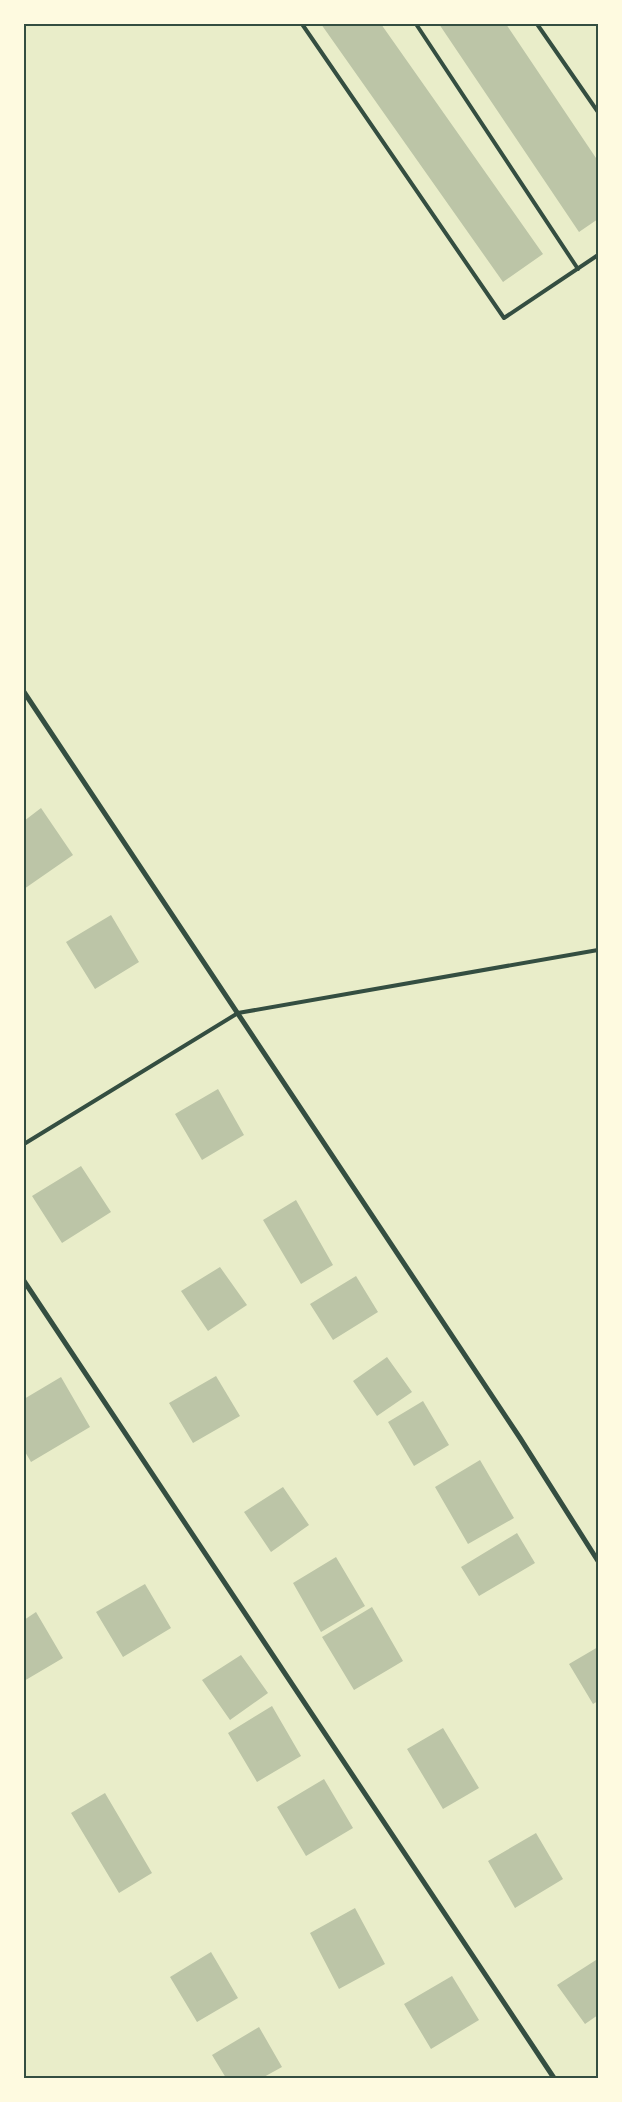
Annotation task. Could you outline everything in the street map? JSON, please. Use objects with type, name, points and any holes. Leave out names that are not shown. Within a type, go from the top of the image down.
[{"type":"street","points":[[24,692],[520,1438],[598,1561]]},
{"type":"street","points":[[24,1281],[554,2078]]},
{"type":"lane","points":[[302,24],[504,318],[598,256]]},
{"type":"lane","points":[[416,24],[578,269]]},
{"type":"lane","points":[[537,24],[598,112]]},
{"type":"lane","points":[[24,1144],[238,1013],[598,950]]},
{"type":"building","points":[[321,24],[381,24],[543,254],[503,282]]},
{"type":"building","points":[[439,24],[506,24],[598,161],[598,219],[579,232]]},
{"type":"building","points":[[41,808],[73,855],[24,889],[24,821]]},
{"type":"building","points":[[111,915],[139,962],[95,989],[66,942]]},
{"type":"building","points":[[218,1089],[244,1135],[202,1160],[175,1114]]},
{"type":"building","points":[[81,1166],[111,1212],[62,1243],[32,1196]]},
{"type":"building","points":[[296,1200],[333,1265],[301,1284],[263,1220]]},
{"type":"building","points":[[220,1267],[247,1305],[208,1331],[181,1291]]},
{"type":"building","points":[[356,1276],[378,1312],[333,1340],[310,1304]]},
{"type":"building","points":[[387,1357],[412,1392],[377,1416],[353,1381]]},
{"type":"building","points":[[216,1376],[240,1416],[193,1443],[169,1403]]},
{"type":"building","points":[[61,1377],[90,1427],[31,1462],[24,1450],[24,1399]]},
{"type":"building","points":[[423,1401],[449,1445],[414,1466],[388,1422]]},
{"type":"building","points":[[480,1460],[514,1518],[468,1544],[435,1487]]},
{"type":"building","points":[[283,1487],[309,1525],[271,1552],[244,1512]]},
{"type":"building","points":[[517,1533],[535,1563],[479,1596],[461,1567]]},
{"type":"building","points":[[336,1557],[365,1606],[321,1632],[293,1583]]},
{"type":"building","points":[[145,1584],[171,1628],[123,1657],[96,1612]]},
{"type":"building","points":[[372,1607],[403,1661],[354,1690],[322,1637]]},
{"type":"building","points":[[36,1612],[63,1658],[24,1681],[24,1620]]},
{"type":"building","points":[[598,1647],[598,1701],[593,1704],[569,1664]]},
{"type":"building","points":[[241,1655],[268,1693],[230,1720],[202,1680]]},
{"type":"building","points":[[272,1706],[301,1756],[257,1782],[228,1733]]},
{"type":"building","points":[[443,1728],[479,1788],[443,1809],[407,1749]]},
{"type":"building","points":[[324,1779],[353,1828],[306,1856],[277,1807]]},
{"type":"building","points":[[105,1793],[152,1873],[119,1893],[71,1813]]},
{"type":"building","points":[[536,1833],[563,1879],[515,1908],[488,1861]]},
{"type":"building","points":[[355,1908],[385,1964],[339,1989],[310,1933]]},
{"type":"building","points":[[211,1952],[238,1998],[197,2022],[170,1977]]},
{"type":"building","points":[[596,1960],[598,1963],[598,2015],[585,2024],[557,1985]]},
{"type":"building","points":[[452,1976],[479,2020],[431,2049],[404,2004]]},
{"type":"building","points":[[259,2027],[282,2067],[262,2078],[226,2078],[212,2055]]}]
